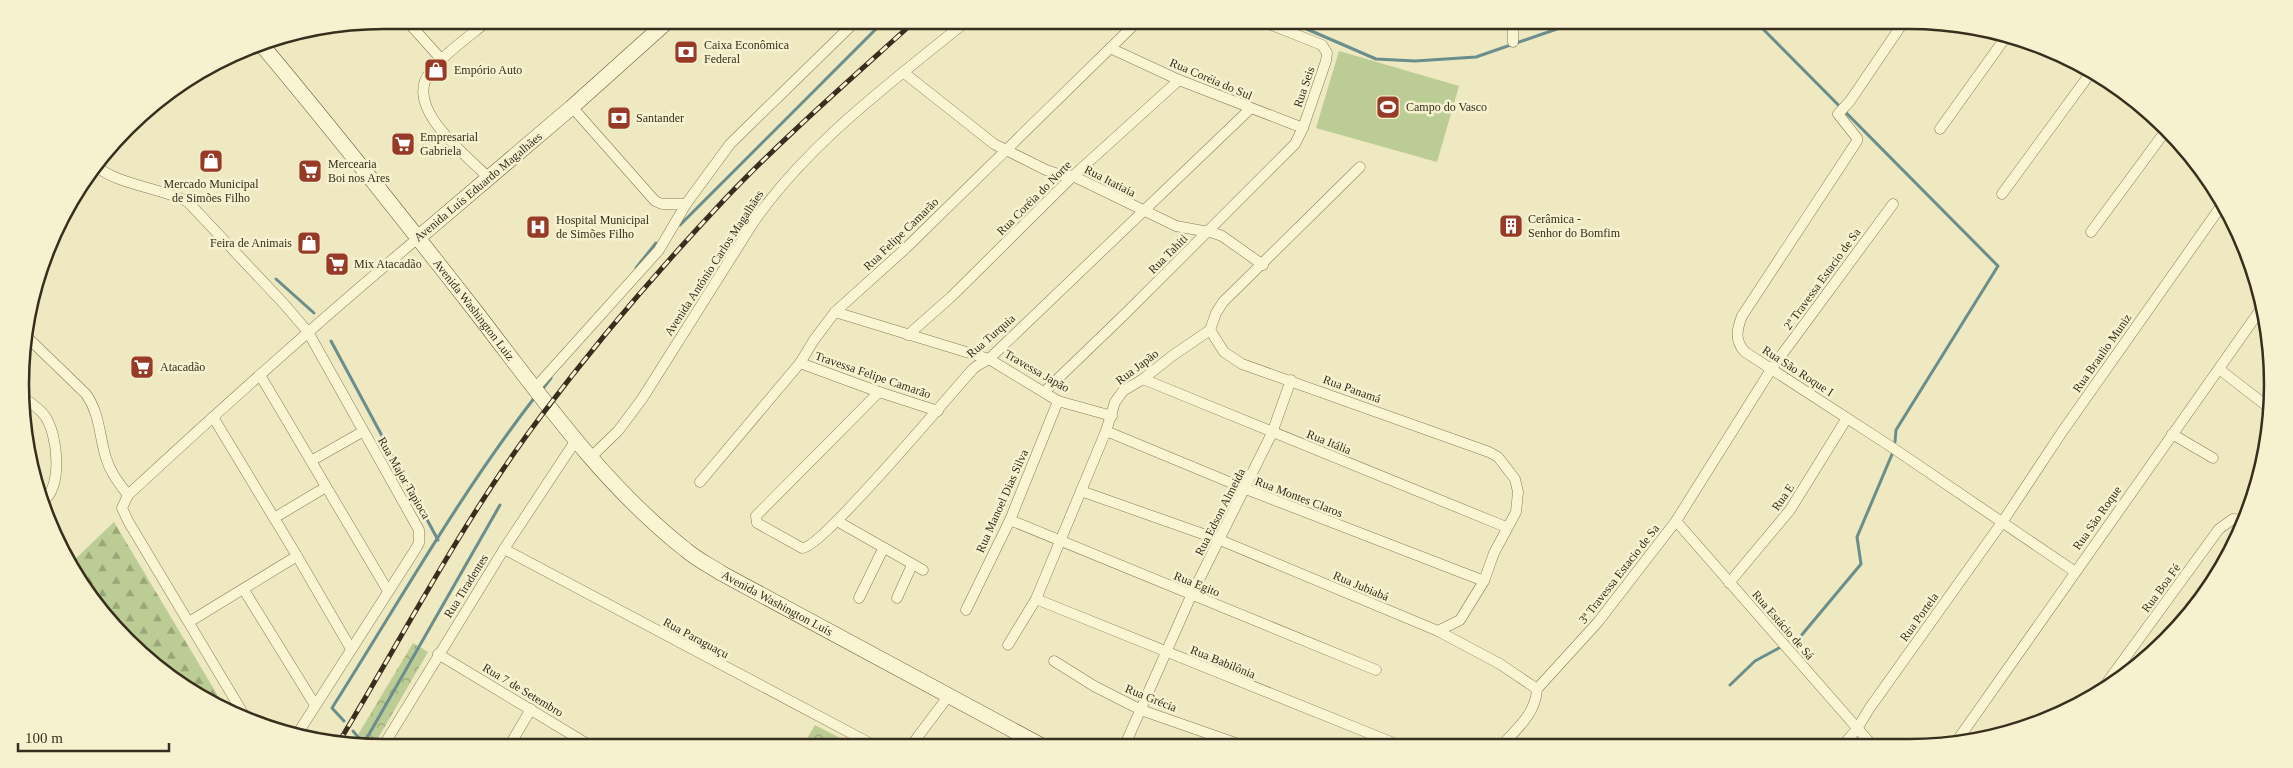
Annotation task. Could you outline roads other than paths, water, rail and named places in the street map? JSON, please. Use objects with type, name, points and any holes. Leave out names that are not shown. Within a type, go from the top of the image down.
[{"type":"main road","name":"Avenida Luís Eduardo Magalhães","points":[[418,238],[572,107],[659,29]]},
{"type":"main road","name":"Avenida Washington Luiz","points":[[266,49],[418,238],[541,396]]},
{"type":"main road","name":"Avenida Washington Luís","points":[[541,396],[576,440],[629,500],[687,551],[721,573],[799,616],[950,694],[1030,739]]},
{"type":"street","points":[[414,29],[442,60]]},
{"type":"street","points":[[478,29],[430,72],[422,92],[423,103],[437,125],[489,178]]},
{"type":"street","points":[[541,396],[569,348],[596,321],[659,250],[686,204],[730,144],[847,29]]},
{"type":"street","name":"Avenida Antônio Carlos Magalhães","points":[[591,457],[618,431],[642,399],[769,200],[791,174],[826,140],[903,72],[957,29]]},
{"type":"street","name":"Rua Felipe Camarão","points":[[700,482],[800,363],[835,312],[906,248],[1130,29]]},
{"type":"street","name":"Rua Seis","points":[[1282,29],[1322,45],[1327,53],[1303,128]]},
{"type":"street","points":[[1513,29],[1513,42]]},
{"type":"street","name":"Rua São Roque I","points":[[1899,29],[1850,101],[1840,111],[1839,117],[1857,140],[1742,316],[1737,329],[1737,337],[1741,348],[2003,521],[2074,571]]},
{"type":"street","points":[[1940,129],[2003,42]]},
{"type":"street","name":"Rua Coréia do Sul","points":[[1110,48],[1179,80],[1303,128]]},
{"type":"street","name":"Rua Itatiaia","points":[[903,72],[976,132],[1005,150],[1046,170],[1064,176],[1074,176],[1176,226],[1222,236],[1263,265]]},
{"type":"street","points":[[2002,194],[2088,77]]},
{"type":"street","name":"Rua Coréia do Norte","points":[[908,335],[950,297],[1074,176],[1179,80]]},
{"type":"street","points":[[572,107],[655,201],[662,204],[686,204]]},
{"type":"street","name":"Rua Turquia","points":[[879,392],[756,516],[756,522],[759,525],[804,549],[810,546],[837,521],[938,411],[974,368],[989,358],[1250,109]]},
{"type":"street","name":"Rua Tahiti","points":[[1044,392],[1295,144],[1303,128]]},
{"type":"street","points":[[2091,232],[2162,135]]},
{"type":"street","points":[[1210,330],[1216,313],[1223,302],[1263,265],[1360,167]]},
{"type":"street","name":"Rua Major Tapioca","points":[[101,169],[108,174],[176,196],[188,202],[286,305],[308,332],[362,432],[415,519],[420,536],[415,550],[300,729]]},
{"type":"street","name":"2ª Travessa Estacio de Sa","points":[[1772,368],[1893,204]]},
{"type":"street","name":"Rua Braulio Muniz","points":[[2003,521],[2062,432],[2219,209]]},
{"type":"street","name":"Avenida Luís Eduardo Magalhães","points":[[128,495],[308,332],[418,238]]},
{"type":"street","name":"Travessa Japão","points":[[835,312],[989,358],[1058,400],[1112,416]]},
{"type":"street","name":"Rua São Roque","points":[[1961,735],[2074,571],[2257,314]]},
{"type":"street","name":"Rua Japão","points":[[1008,646],[1036,599],[1106,432],[1115,402],[1123,391],[1143,379],[1210,330]]},
{"type":"street","name":"Rua Panamá","points":[[1210,330],[1217,344],[1231,358],[1489,452],[1498,457],[1515,479],[1518,492],[1516,512],[1506,527]]},
{"type":"street","points":[[32,341],[86,394],[93,405],[106,459],[113,475],[128,495],[122,508],[128,521],[240,709]]},
{"type":"street","name":"Travessa Felipe Camarão","points":[[800,363],[938,411]]},
{"type":"street","name":"3ª Travessa Estacio de Sa","points":[[1537,689],[1598,622],[1676,521],[1772,368]]},
{"type":"street","points":[[2218,368],[2263,403]]},
{"type":"street","points":[[260,375],[388,591]]},
{"type":"street","name":"Rua Itália","points":[[1143,379],[1506,527]]},
{"type":"street","name":"Rua Edson Almeida","points":[[1127,739],[1191,596],[1246,489],[1272,433],[1290,380]]},
{"type":"street","name":"Rua Manoel Dias Silva","points":[[966,610],[1010,520],[1058,400]]},
{"type":"street","points":[[30,403],[45,417],[55,442],[56,481],[47,496]]},
{"type":"street","points":[[213,417],[297,556],[350,649]]},
{"type":"street","name":"Rua E","points":[[1729,583],[1790,510],[1847,418]]},
{"type":"street","points":[[311,461],[362,432]]},
{"type":"street","name":"Rua Montes Claros","points":[[1106,432],[1484,582]]},
{"type":"street","points":[[2172,434],[2213,458]]},
{"type":"street","name":"Rua Tiradentes","points":[[387,739],[504,549],[576,440]]},
{"type":"street","points":[[274,518],[326,487]]},
{"type":"street","name":"Rua Jubiabá","points":[[1081,491],[1220,540],[1438,631]]},
{"type":"street","name":"Rua Boa Fé","points":[[2113,674],[2218,529],[2233,519],[2237,519]]},
{"type":"street","name":"Rua Egito","points":[[1010,520],[1191,596],[1376,670]]},
{"type":"street","points":[[837,521],[883,549],[923,570]]},
{"type":"street","name":"Rua Estácio de Sá","points":[[1676,521],[1866,739]]},
{"type":"street","name":"Rua Portela","points":[[1848,739],[2003,521]]},
{"type":"street","points":[[1438,631],[1460,620],[1484,582],[1506,527]]},
{"type":"street","name":"Rua Paraguaçu","points":[[504,549],[862,739]]},
{"type":"street","points":[[859,598],[883,549]]},
{"type":"street","points":[[189,622],[297,556]]},
{"type":"street","points":[[897,598],[912,565]]},
{"type":"street","points":[[244,590],[315,705]]},
{"type":"street","name":"Rua Babilônia","points":[[1036,599],[1383,739]]},
{"type":"street","points":[[1438,631],[1500,664],[1537,689],[1534,706],[1520,727],[1508,739]]},
{"type":"street","name":"Rua 7 de Setembro","points":[[438,654],[579,739]]},
{"type":"street","name":"Rua Grécia","points":[[1054,661],[1094,686],[1141,710],[1224,739]]},
{"type":"street","points":[[916,739],[950,694]]},
{"type":"street","points":[[513,739],[531,709]]},
{"type":"waterway","points":[[680,225],[876,29]]},
{"type":"waterway","points":[[1307,29],[1376,59],[1415,61],[1476,57],[1557,29]]},
{"type":"waterway","points":[[1763,29],[1998,266],[1896,430],[1895,442]]},
{"type":"waterway","points":[[636,268],[656,243]]},
{"type":"waterway","points":[[276,279],[314,313]]},
{"type":"waterway","points":[[331,341],[438,540]]},
{"type":"waterway","points":[[541,391],[551,378]]},
{"type":"waterway","points":[[344,721],[332,708],[480,472],[535,397]]},
{"type":"waterway","points":[[1795,643],[1861,564],[1857,537],[1893,452]]},
{"type":"waterway","points":[[367,738],[500,505]]},
{"type":"waterway","points":[[1730,685],[1755,661],[1779,648]]},
{"type":"waterway","points":[[353,731],[359,738]]},
{"type":"railway","points":[[342,736],[436,576],[486,495],[541,416],[607,332],[725,199],[771,153],[906,29]]},
{"type":"place","name":"Caixa Econômica Federal","points":[[686,52]]},
{"type":"place","name":"Empório Auto","points":[[436,70]]},
{"type":"place","name":"Campo do Vasco","points":[[1388,107]]},
{"type":"place","name":"Santander","points":[[619,118]]},
{"type":"place","name":"Empresarial Gabriela","points":[[403,144]]},
{"type":"place","name":"Mercado Municipal de Simões Filho","points":[[211,161]]},
{"type":"place","name":"Mercearia Boi nos Ares","points":[[310,171]]},
{"type":"place","name":"Cerâmica - Senhor do Bomfim","points":[[1511,226]]},
{"type":"place","name":"Hospital Municipal de Simões Filho","points":[[538,227]]},
{"type":"place","name":"Feira de Animais","points":[[309,243]]},
{"type":"place","name":"Mix Atacadão","points":[[337,264]]},
{"type":"place","name":"Atacadão","points":[[142,367]]}]
